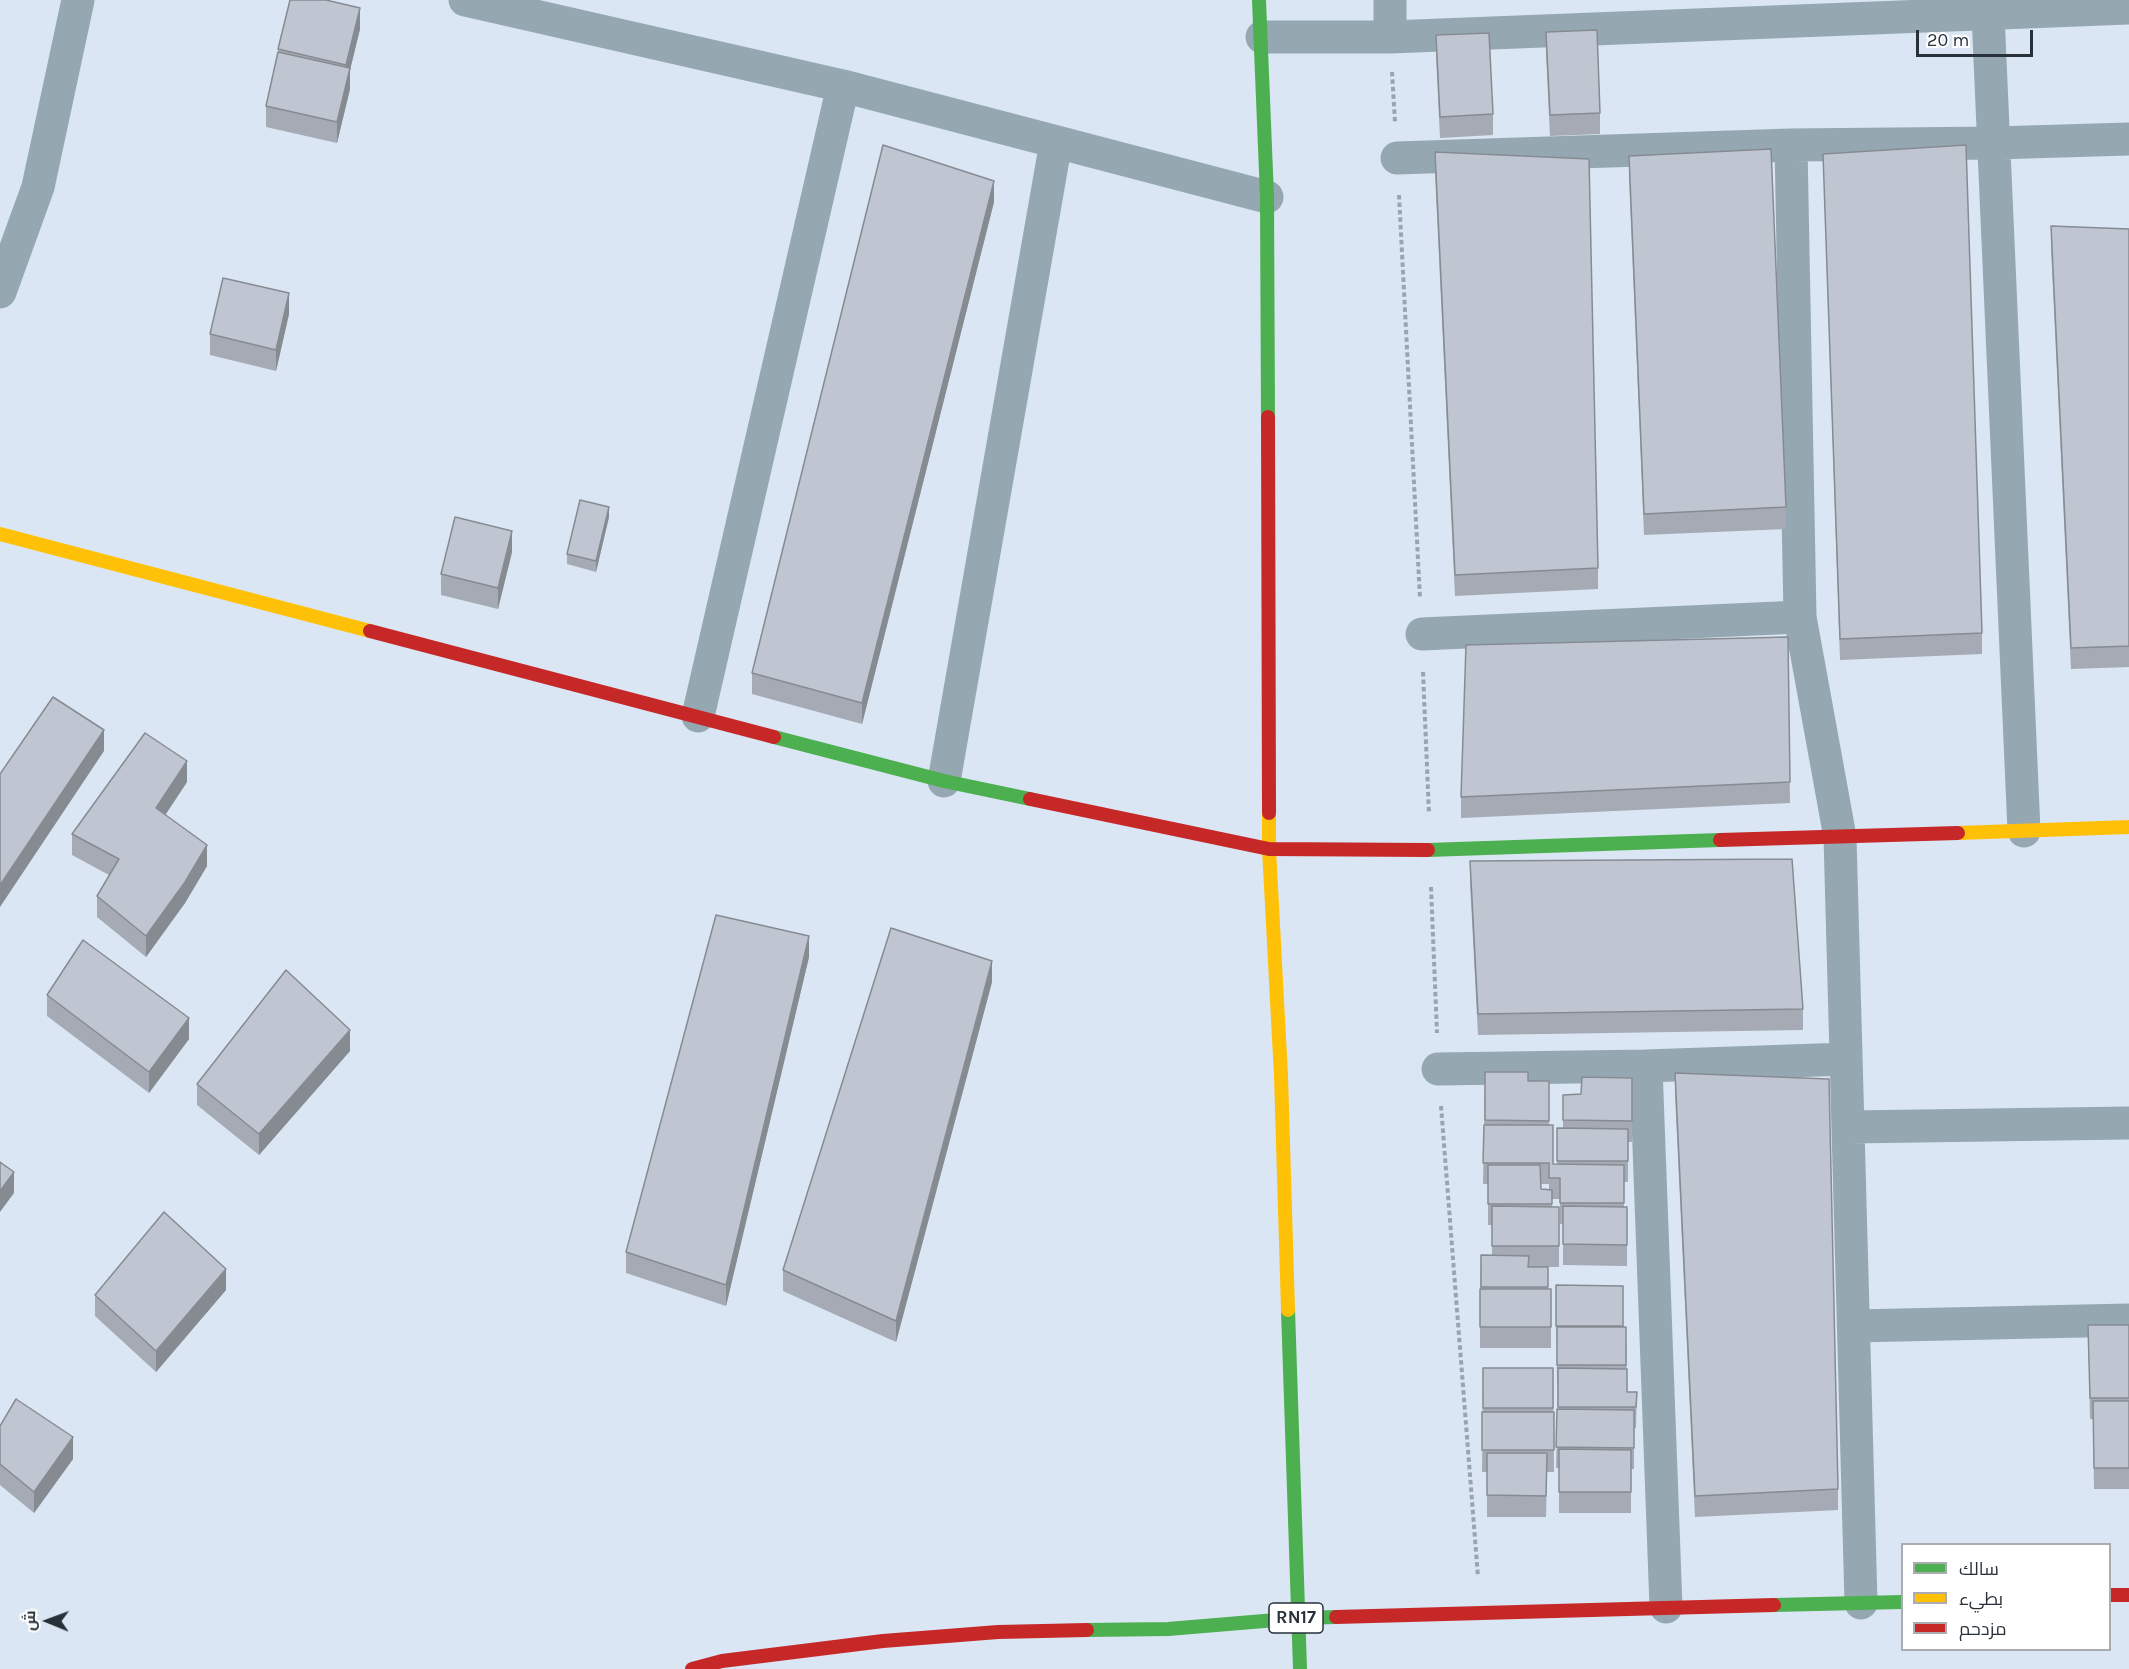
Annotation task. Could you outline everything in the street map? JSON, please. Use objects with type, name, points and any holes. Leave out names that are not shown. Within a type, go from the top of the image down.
[{"type":"street","points":[[0,292],[38,187],[78,0]]},
{"type":"street","points":[[465,0],[843,86],[1267,197]]},
{"type":"street","points":[[1259,0],[1267,197],[1269,849],[1281,1076],[1300,1669]]},
{"type":"street","points":[[1390,0],[1390,37]]},
{"type":"street","points":[[1262,37],[1390,37],[1994,7],[2129,8]]},
{"type":"street","points":[[1994,7],[1994,143],[2024,831]]},
{"type":"street","points":[[698,716],[843,86]]},
{"type":"street","points":[[1397,158],[1791,145],[2129,139]]},
{"type":"street","points":[[944,780],[1056,142]]},
{"type":"street","points":[[1791,145],[1800,617],[1840,837],[1861,1603]]},
{"type":"street","points":[[0,534],[944,780],[1269,849],[1430,850],[2129,827]]},
{"type":"street","points":[[1422,634],[1800,617]]},
{"type":"street","points":[[1438,1069],[1646,1066],[1846,1059]]},
{"type":"street","points":[[1646,1066],[1666,1607]]},
{"type":"street","points":[[1849,1127],[2129,1123]]},
{"type":"street","points":[[1855,1326],[2129,1320]]},
{"type":"street","points":[[2111,1595],[2129,1595]]},
{"type":"street","name":"RN17","points":[[692,1669],[722,1661],[883,1641],[999,1632],[1168,1629],[1300,1618],[1901,1602]]},
{"type":"building","points":[[290,0],[326,0],[360,8],[346,65],[278,49]]},
{"type":"building","points":[[1597,30],[1600,113],[1550,115],[1546,32]]},
{"type":"building","points":[[1489,33],[1493,114],[1440,117],[1436,35]]},
{"type":"building","points":[[278,52],[350,68],[337,122],[266,106]]},
{"type":"building","points":[[883,145],[994,181],[862,703],[752,673]]},
{"type":"building","points":[[1966,145],[1982,633],[1840,639],[1823,154]]},
{"type":"building","points":[[1771,149],[1786,507],[1644,514],[1629,156]]},
{"type":"building","points":[[1435,152],[1589,159],[1598,568],[1455,575]]},
{"type":"building","points":[[2051,226],[2129,229],[2129,646],[2071,648]]},
{"type":"building","points":[[223,278],[289,293],[276,350],[210,334]]},
{"type":"building","points":[[580,500],[609,507],[596,561],[567,554]]},
{"type":"building","points":[[455,517],[512,531],[498,588],[441,574]]},
{"type":"building","points":[[1788,637],[1790,782],[1461,797],[1466,645]]},
{"type":"building","points":[[53,697],[104,730],[0,885],[0,774]]},
{"type":"building","points":[[145,733],[187,761],[156,808],[207,845],[185,882],[146,936],[97,896],[119,859],[72,834]]},
{"type":"building","points":[[1792,859],[1803,1009],[1478,1014],[1470,861]]},
{"type":"building","points":[[716,915],[809,936],[726,1285],[626,1252]]},
{"type":"building","points":[[891,928],[992,961],[896,1321],[783,1270]]},
{"type":"building","points":[[83,940],[189,1018],[149,1072],[47,995]]},
{"type":"building","points":[[286,970],[350,1030],[259,1134],[197,1084]]},
{"type":"building","points":[[1485,1072],[1528,1072],[1528,1081],[1549,1081],[1549,1121],[1485,1120]]},
{"type":"building","points":[[1675,1073],[1829,1079],[1838,1489],[1695,1496]]},
{"type":"building","points":[[1582,1077],[1632,1078],[1632,1121],[1563,1120],[1563,1095],[1581,1094]]},
{"type":"building","points":[[1484,1125],[1553,1125],[1553,1164],[1624,1165],[1624,1203],[1560,1203],[1560,1178],[1549,1178],[1549,1163],[1483,1163]]},
{"type":"building","points":[[1557,1128],[1628,1129],[1628,1161],[1557,1161]]},
{"type":"building","points":[[0,1162],[14,1172],[0,1191]]},
{"type":"building","points":[[1488,1165],[1540,1165],[1541,1189],[1552,1190],[1552,1204],[1488,1204]]},
{"type":"building","points":[[1492,1206],[1559,1207],[1559,1246],[1492,1246]]},
{"type":"building","points":[[1563,1206],[1627,1207],[1627,1245],[1563,1244]]},
{"type":"building","points":[[164,1212],[226,1269],[156,1351],[95,1295]]},
{"type":"building","points":[[1481,1255],[1529,1256],[1528,1267],[1548,1267],[1548,1287],[1481,1287]]},
{"type":"building","points":[[1556,1285],[1623,1286],[1623,1326],[1556,1326]]},
{"type":"building","points":[[1480,1289],[1551,1289],[1551,1327],[1480,1327]]},
{"type":"building","points":[[2088,1325],[2129,1325],[2129,1398],[2090,1398]]},
{"type":"building","points":[[1557,1327],[1626,1327],[1626,1365],[1557,1365]]},
{"type":"building","points":[[1483,1368],[1553,1368],[1553,1408],[1483,1408]]},
{"type":"building","points":[[1558,1368],[1627,1369],[1627,1392],[1637,1392],[1636,1407],[1558,1407]]},
{"type":"building","points":[[16,1399],[73,1437],[34,1492],[0,1464],[0,1426]]},
{"type":"building","points":[[2093,1401],[2129,1401],[2129,1468],[2094,1468]]},
{"type":"building","points":[[1557,1409],[1634,1410],[1634,1448],[1556,1447]]},
{"type":"building","points":[[1482,1412],[1554,1412],[1554,1450],[1482,1450]]},
{"type":"building","points":[[1559,1449],[1631,1450],[1631,1492],[1559,1492]]},
{"type":"building","points":[[1487,1453],[1547,1453],[1546,1496],[1487,1495]]},
{"type":"traffic: fast","points":[[1259,0],[1267,197],[1268,417]]},
{"type":"traffic: fast","points":[[774,737],[944,781],[1030,799]]},
{"type":"traffic: fast","points":[[1428,850],[1720,840]]},
{"type":"traffic: fast","points":[[1288,1310],[1300,1669]]},
{"type":"traffic: fast","points":[[1774,1605],[1901,1602]]},
{"type":"traffic: fast","points":[[1087,1630],[1168,1629],[1336,1617]]},
{"type":"traffic: slow","points":[[0,534],[370,631]]},
{"type":"traffic: slow","points":[[1269,813],[1281,1076],[1288,1310]]},
{"type":"traffic: slow","points":[[1958,833],[2129,827]]},
{"type":"traffic: jam","points":[[1268,417],[1269,813]]},
{"type":"traffic: jam","points":[[370,631],[774,737]]},
{"type":"traffic: jam","points":[[1030,799],[1269,849],[1428,850]]},
{"type":"traffic: jam","points":[[1720,840],[1958,833]]},
{"type":"traffic: jam","points":[[2111,1595],[2129,1595]]},
{"type":"traffic: jam","points":[[1336,1617],[1774,1605]]},
{"type":"traffic: jam","points":[[692,1669],[722,1661],[883,1641],[998,1632],[1087,1630]]}]
